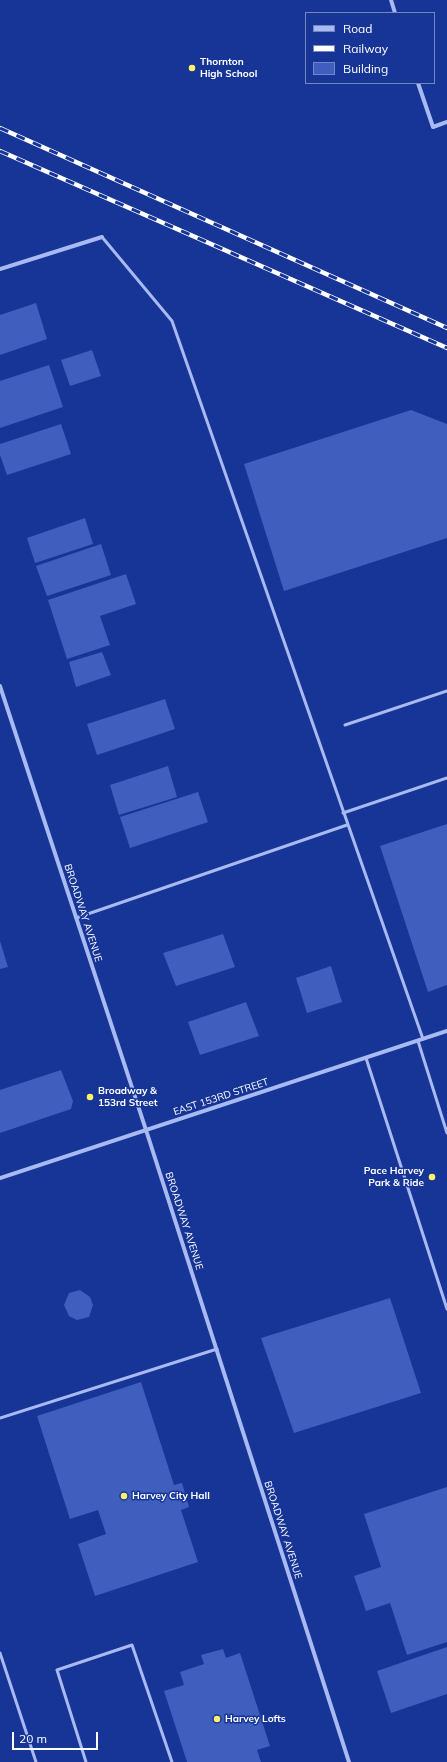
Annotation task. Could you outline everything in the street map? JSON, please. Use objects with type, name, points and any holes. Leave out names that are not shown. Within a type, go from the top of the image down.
[{"type":"street","points":[[391,0],[395,12]]},
{"type":"street","points":[[418,84],[433,126],[447,122]]},
{"type":"street","points":[[0,269],[102,237]]},
{"type":"street","name":"BROADWAY AVENUE","points":[[0,686],[146,1130],[349,1762]]},
{"type":"street","name":"EAST 153RD STREET","points":[[0,1178],[447,1031]]},
{"type":"lane","points":[[102,237],[172,321],[343,813],[420,1040],[447,1133]]},
{"type":"lane","points":[[344,725],[447,691]]},
{"type":"lane","points":[[343,813],[447,778]]},
{"type":"lane","points":[[76,918],[347,825]]},
{"type":"lane","points":[[366,1058],[447,1309]]},
{"type":"lane","points":[[0,1418],[217,1349]]},
{"type":"lane","points":[[86,1762],[57,1670],[132,1645],[172,1762]]},
{"type":"lane","points":[[0,1653],[36,1762]]},
{"type":"building","points":[[36,303],[47,339],[0,355],[0,315]]},
{"type":"building","points":[[92,350],[101,376],[70,386],[61,360]]},
{"type":"building","points":[[49,365],[63,407],[0,428],[0,381]]},
{"type":"building","points":[[411,410],[447,424],[447,538],[284,591],[244,464]]},
{"type":"building","points":[[61,424],[71,454],[7,475],[0,455],[0,444]]},
{"type":"building","points":[[85,518],[93,544],[35,563],[27,538]]},
{"type":"building","points":[[101,544],[111,575],[47,596],[36,566]]},
{"type":"building","points":[[126,574],[136,604],[100,616],[110,645],[67,659],[48,600]]},
{"type":"building","points":[[102,652],[111,675],[76,687],[69,662]]},
{"type":"building","points":[[165,699],[175,729],[97,755],[87,724]]},
{"type":"building","points":[[168,766],[177,797],[119,815],[110,785]]},
{"type":"building","points":[[198,792],[208,822],[130,848],[120,817]]},
{"type":"building","points":[[447,824],[447,985],[428,992],[380,846]]},
{"type":"building","points":[[223,934],[235,967],[176,986],[163,953]]},
{"type":"building","points":[[0,941],[8,967],[0,969]]},
{"type":"building","points":[[331,966],[342,1002],[307,1013],[296,978]]},
{"type":"building","points":[[246,1002],[259,1036],[200,1055],[188,1022]]},
{"type":"building","points":[[61,1070],[73,1101],[71,1109],[0,1133],[0,1090]]},
{"type":"building","points":[[80,1290],[90,1297],[93,1305],[89,1317],[77,1320],[69,1316],[64,1305],[69,1293]]},
{"type":"building","points":[[390,1298],[421,1393],[294,1433],[261,1338]]},
{"type":"building","name":"Harvey City Hall","points":[[141,1382],[174,1485],[182,1483],[189,1507],[181,1510],[198,1562],[95,1596],[78,1544],[106,1534],[98,1510],[70,1519],[37,1416]]},
{"type":"building","points":[[447,1487],[447,1642],[407,1655],[390,1603],[366,1611],[354,1576],[381,1567],[364,1514]]},
{"type":"building","points":[[447,1647],[447,1694],[391,1713],[377,1671]]},
{"type":"building","name":"Harvey Lofts","points":[[223,1649],[226,1658],[240,1653],[270,1746],[257,1750],[261,1762],[187,1762],[164,1691],[184,1685],[180,1672],[204,1664],[201,1655]]},
{"type":"railway","points":[[0,128],[447,328]]},
{"type":"railway","points":[[0,151],[447,348]]},
{"type":"place","name":"Thornton High School","points":[[192,68]]},
{"type":"place","name":"Broadway & 153rd Street","points":[[90,1097]]},
{"type":"place","name":"Pace Harvey Park & Ride","points":[[432,1177]]},
{"type":"place","name":"Harvey City Hall","points":[[124,1496]]},
{"type":"place","name":"Harvey Lofts","points":[[217,1719]]}]
